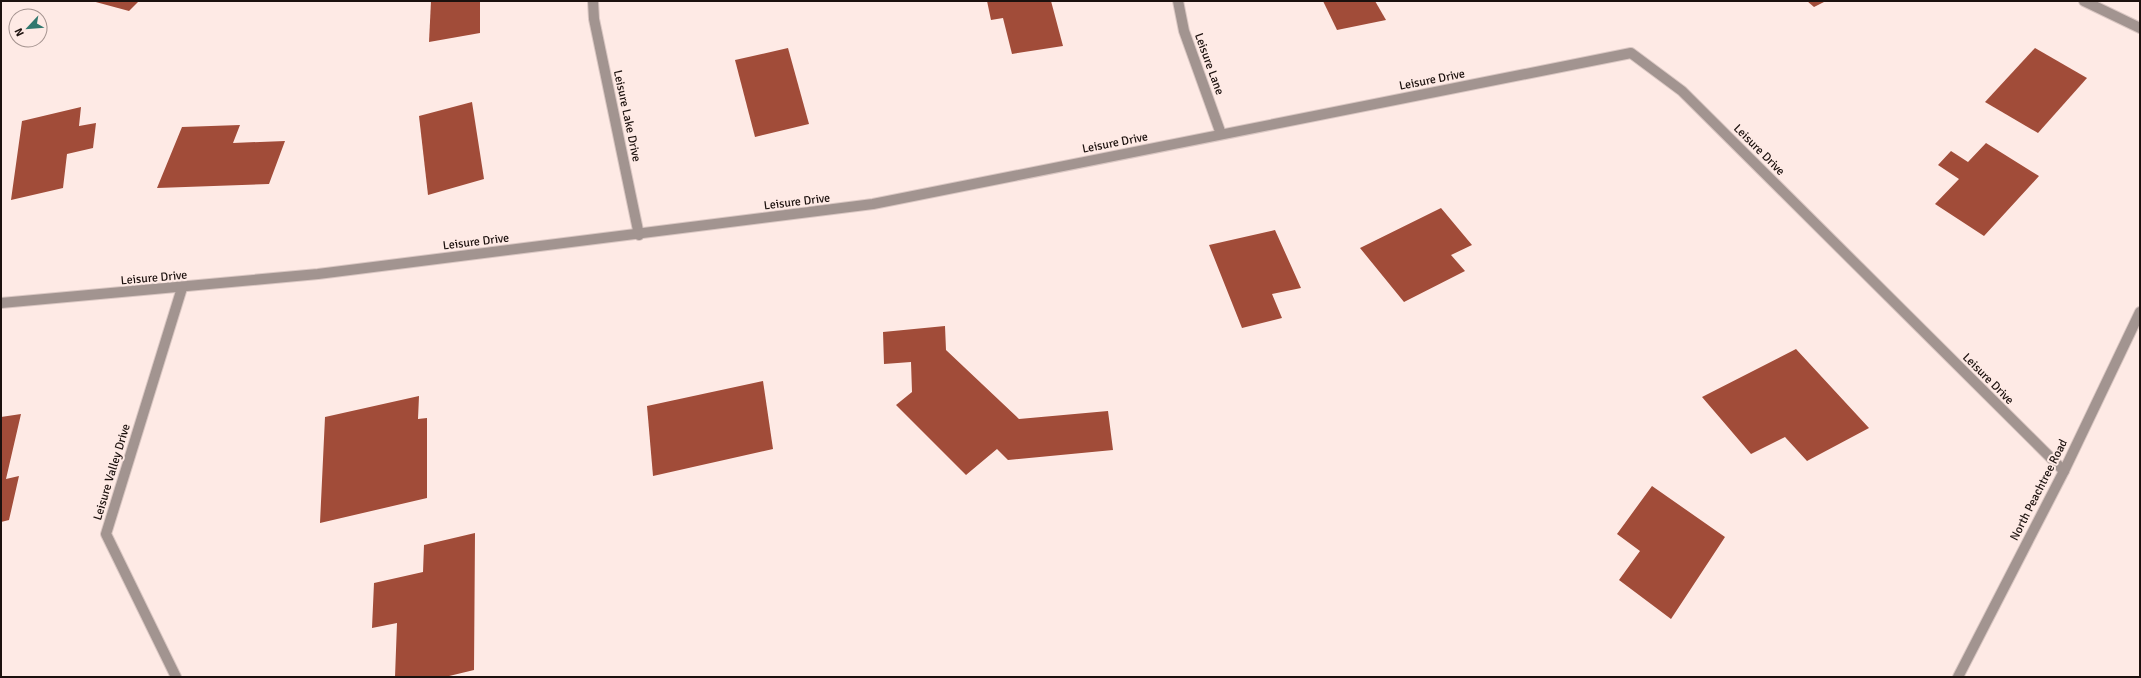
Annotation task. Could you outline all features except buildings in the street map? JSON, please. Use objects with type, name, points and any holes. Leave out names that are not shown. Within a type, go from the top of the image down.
[{"type":"street","name":"Leisure Lake Drive","points":[[593,1],[594,19],[639,235]]},
{"type":"street","name":"Leisure Lane","points":[[1178,1],[1184,31],[1221,134]]},
{"type":"street","points":[[2084,1],[2140,28]]},
{"type":"street","name":"Leisure Drive","points":[[1,303],[182,288],[318,274],[639,235],[873,204],[1631,53],[1682,91],[2064,471]]},
{"type":"street","name":"Leisure Valley Drive","points":[[176,677],[106,534],[182,288]]},
{"type":"street","name":"North Peachtree Road","points":[[1958,677],[2064,471],[2140,312]]}]
